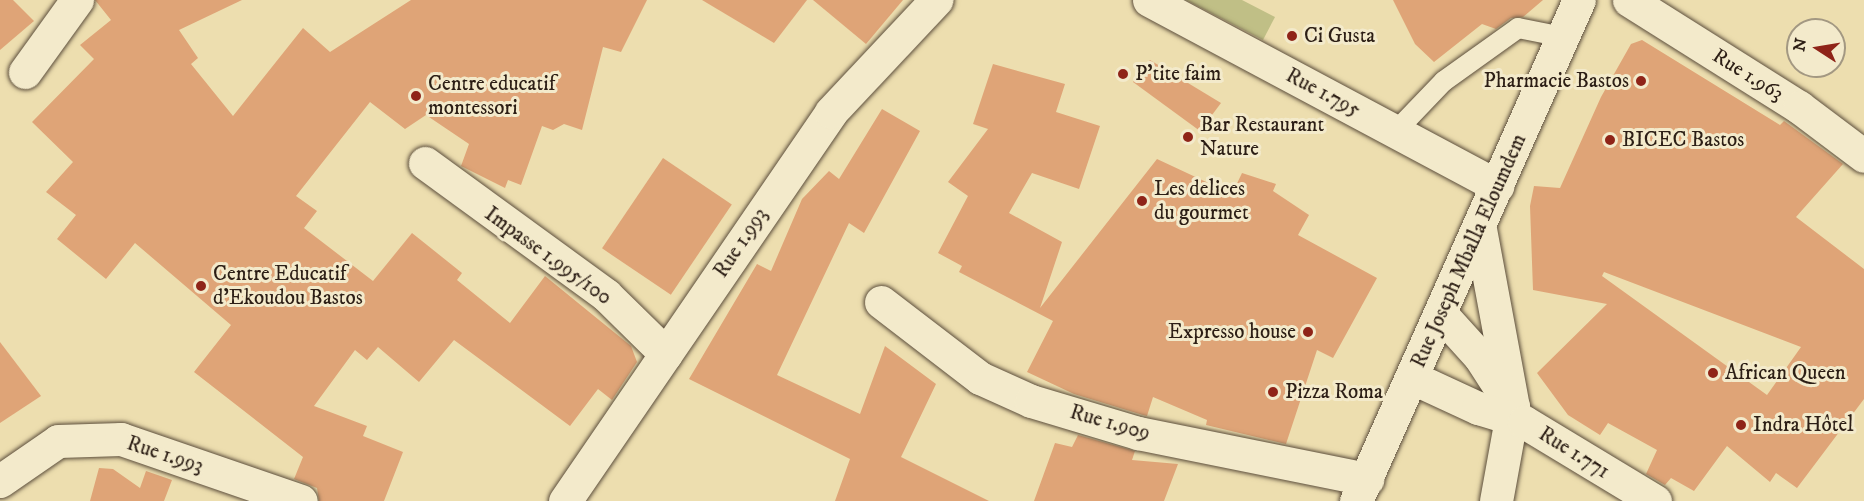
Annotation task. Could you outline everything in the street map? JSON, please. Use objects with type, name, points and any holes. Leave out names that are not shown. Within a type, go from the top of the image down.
[{"type":"street","points":[[25,72],[77,0]]},
{"type":"street","name":"Rue 1.993","points":[[565,501],[831,112],[936,0]]},
{"type":"street","name":"Rue 1.795","points":[[1149,0],[1498,186]]},
{"type":"street","name":"Rue Joseph Mballa Eloumdem","points":[[1361,490],[1442,315],[1580,0]]},
{"type":"street","name":"Rue 1.963","points":[[1629,0],[1799,107],[1864,156]]},
{"type":"street","name":"Impasse 1.995/100","points":[[425,163],[606,295],[666,354]]},
{"type":"street","points":[[1480,229],[1516,417],[1496,501]]},
{"type":"street","name":"Rue 1.909","points":[[881,302],[980,378],[1031,401],[1138,433],[1361,490]]},
{"type":"street","name":"Rue 1.771","points":[[1442,315],[1480,357],[1516,417]]},
{"type":"street","name":"Rue 1.771","points":[[1413,378],[1516,417],[1655,501]]},
{"type":"street","name":"Rue 1.993","points":[[0,481],[58,441],[121,439],[302,501]]},
{"type":"lane","points":[[1396,131],[1444,81],[1518,28],[1563,37]]},
{"type":"shaded area","points":[[1186,0],[1242,0],[1275,17],[1263,40]]},
{"type":"building","points":[[0,0],[13,0],[34,21],[0,50]]},
{"type":"building","points":[[95,0],[242,0],[179,30],[198,58],[191,64],[233,116],[303,28],[330,52],[411,0],[647,0],[621,52],[603,47],[582,130],[564,124],[553,130],[542,126],[521,185],[508,180],[505,188],[461,166],[469,144],[426,115],[405,129],[370,102],[296,196],[317,211],[304,228],[373,281],[412,233],[462,273],[457,280],[510,323],[545,276],[631,346],[637,362],[612,400],[598,389],[570,426],[454,340],[419,382],[378,347],[367,360],[355,350],[314,406],[367,426],[363,436],[403,452],[384,501],[319,501],[317,488],[294,479],[303,457],[194,372],[231,325],[135,243],[106,279],[57,239],[76,215],[46,192],[73,162],[32,122],[94,59],[80,45],[111,20]]},
{"type":"building","points":[[702,0],[807,0],[774,43]]},
{"type":"building","points":[[813,0],[903,0],[866,44]]},
{"type":"building","points":[[1393,0],[1543,0],[1523,17],[1511,18],[1496,29],[1482,24],[1434,62],[1415,44]]},
{"type":"building","points":[[1642,40],[1780,125],[1784,121],[1843,164],[1796,217],[1864,269],[1864,399],[1797,488],[1776,473],[1770,482],[1727,446],[1694,491],[1671,478],[1665,485],[1646,474],[1657,450],[1608,423],[1600,435],[1568,415],[1537,373],[1607,304],[1533,290],[1530,206],[1534,186],[1560,188],[1601,97],[1631,44]],"holes":[[[1604,272],[1801,347],[1767,395],[1602,276]]]},
{"type":"building","points":[[1150,60],[1221,103],[1200,131],[1133,82]]},
{"type":"building","points":[[993,64],[1065,84],[1056,112],[1100,126],[1079,189],[1032,173],[1009,213],[1062,242],[1040,308],[1157,159],[1232,194],[1242,173],[1276,184],[1273,191],[1309,215],[1298,235],[1377,278],[1333,358],[1317,350],[1286,444],[1206,425],[1207,420],[1153,397],[1147,416],[1143,415],[1074,394],[1027,372],[1053,321],[959,272],[962,266],[938,253],[968,196],[948,182],[988,129],[973,124]]},
{"type":"building","points":[[882,109],[920,131],[864,233],[849,223],[777,375],[860,414],[885,346],[936,384],[901,457],[989,501],[835,501],[850,459],[689,379],[757,264],[771,271],[802,199],[829,171],[839,179]]},
{"type":"building","points":[[663,158],[732,204],[671,295],[602,248]]},
{"type":"building","points":[[0,342],[41,396],[0,423]]},
{"type":"building","points":[[1078,435],[1135,451],[1132,460],[1178,464],[1164,501],[1034,501],[1055,443],[1072,447]]},
{"type":"building","points":[[99,468],[113,469],[140,488],[146,471],[172,480],[164,501],[90,501]]},
{"type":"place","name":"Ci Gusta","points":[[1292,36]]},
{"type":"place","name":"P'tite faim","points":[[1123,74]]},
{"type":"place","name":"Pharmacie Bastos","points":[[1641,81]]},
{"type":"place","name":"Centre educatif montessori","points":[[416,96]]},
{"type":"place","name":"Bar Restaurant Nature","points":[[1188,137]]},
{"type":"place","name":"BICEC Bastos","points":[[1610,140]]},
{"type":"place","name":"Les delices du gourmet","points":[[1142,201]]},
{"type":"place","name":"Centre Educatif d'Ekoudou Bastos","points":[[201,286]]},
{"type":"place","name":"Expresso house","points":[[1308,332]]},
{"type":"place","name":"African Queen","points":[[1713,373]]},
{"type":"place","name":"Pizza Roma","points":[[1273,392]]},
{"type":"place","name":"Indra Hôtel","points":[[1741,425]]}]
